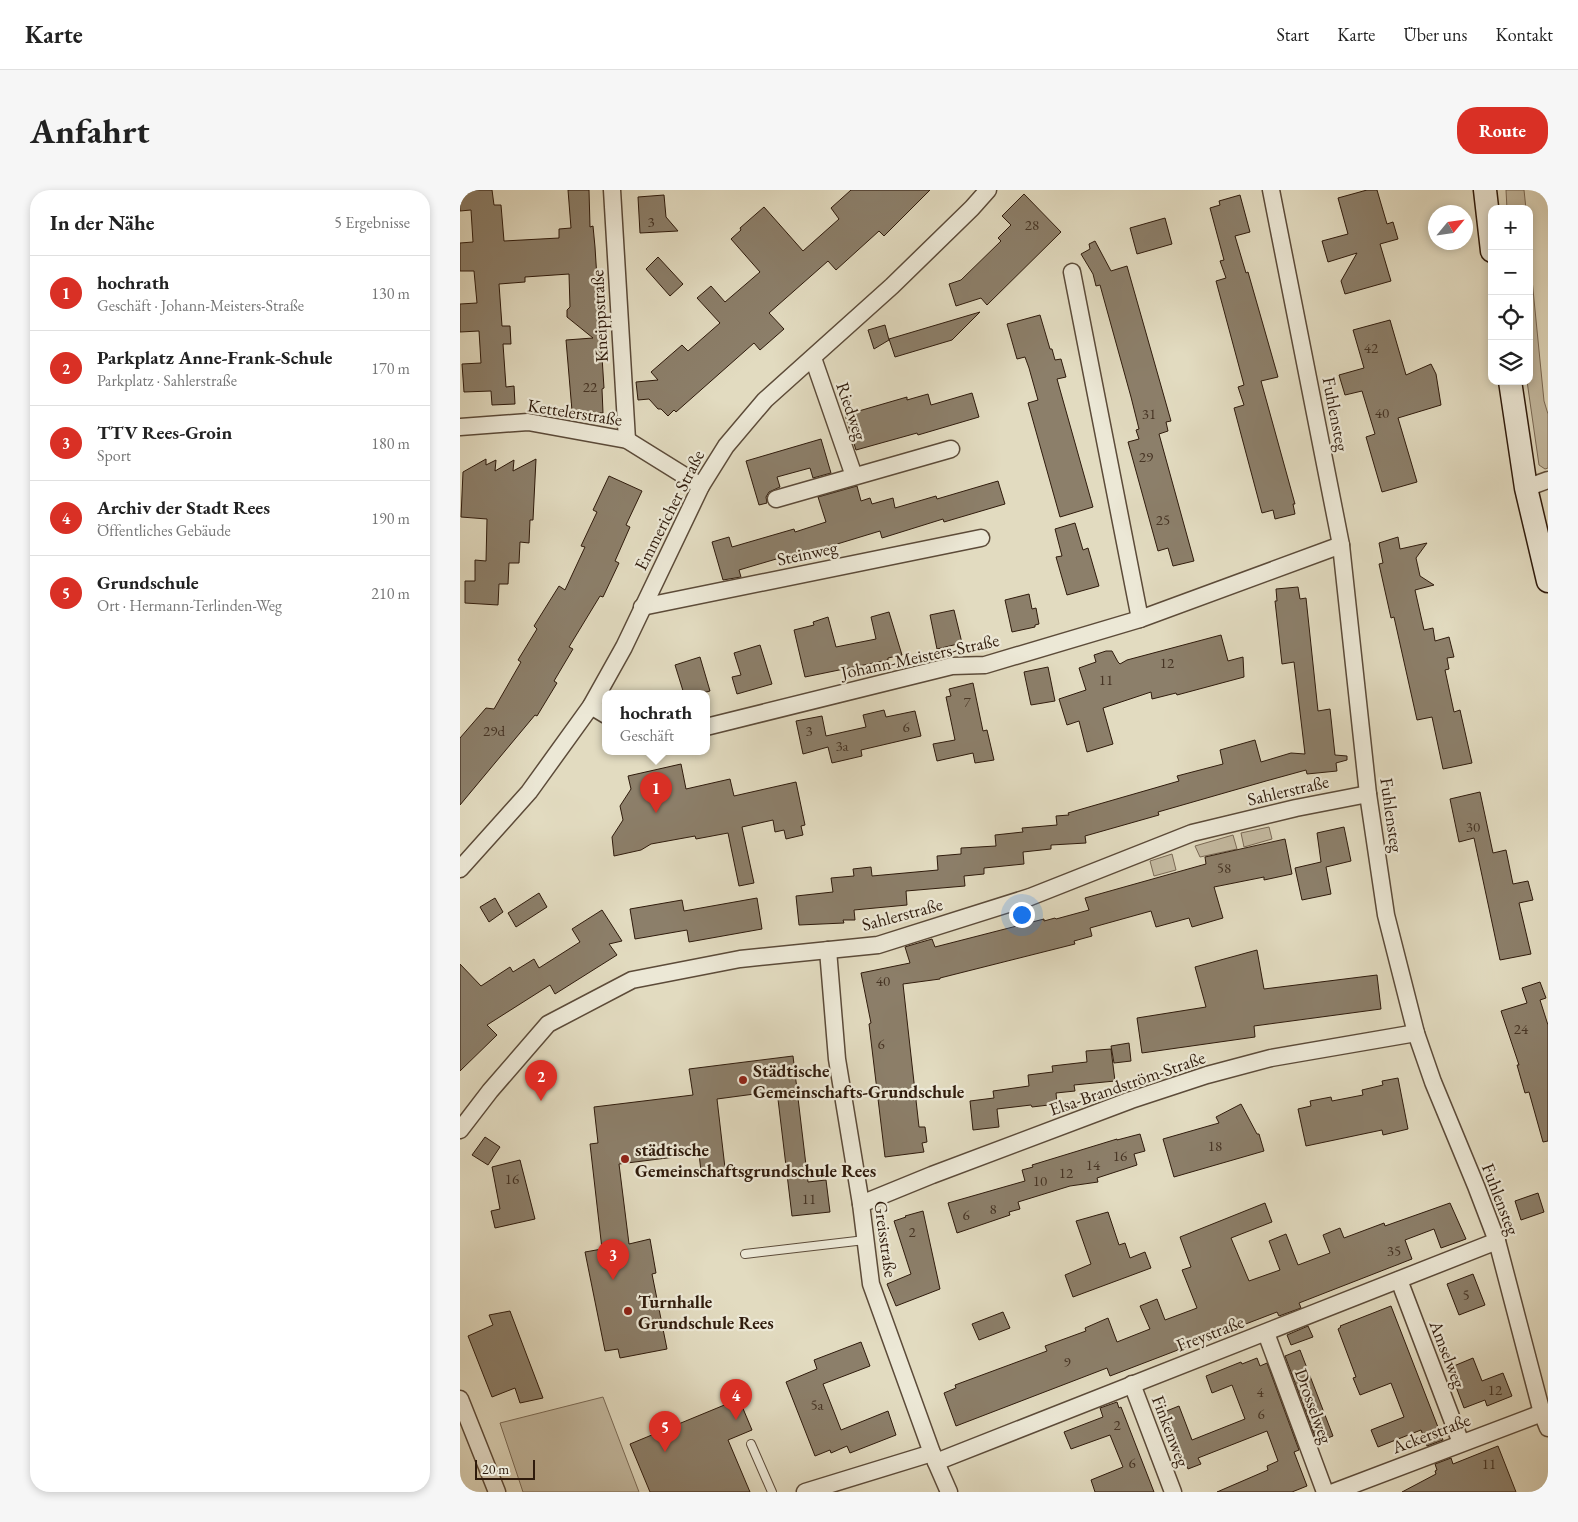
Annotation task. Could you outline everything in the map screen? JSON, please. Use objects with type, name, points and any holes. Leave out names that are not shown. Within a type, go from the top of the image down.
[{"type":"main road","points":[[1485,190],[1492,250]]},
{"type":"main road","points":[[1511,385],[1526,488],[1548,581]]},
{"type":"street","name":"Kneippstraße","points":[[612,190],[627,440]]},
{"type":"street","name":"Emmericher Straße","points":[[460,869],[529,792],[591,706],[624,647],[701,486],[726,446],[765,400],[892,286],[988,190]]},
{"type":"street","name":"Fuhlensteg","points":[[1271,190],[1341,545],[1368,794],[1386,915],[1416,1033],[1433,1082],[1497,1241],[1542,1413],[1548,1428]]},
{"type":"street","points":[[1072,272],[1140,619]]},
{"type":"street","name":"Riedweg","points":[[813,358],[854,476]]},
{"type":"street","name":"Kettelerstraße","points":[[460,427],[528,422],[627,440],[701,486]]},
{"type":"street","points":[[776,499],[951,448]]},
{"type":"street","points":[[1526,488],[1548,480]]},
{"type":"street","name":"Steinweg","points":[[642,608],[981,538]]},
{"type":"street","name":"Johann-Meisters-Straße","points":[[710,726],[952,666],[985,665],[1140,619],[1341,545]]},
{"type":"street","points":[[591,706],[602,713]]},
{"type":"street","name":"Sahlerstraße","points":[[460,1130],[490,1091],[548,1024],[632,980],[740,960],[878,945],[1030,897],[1192,833],[1296,808],[1368,794]]},
{"type":"street","name":"Greisstraße","points":[[828,950],[837,1059],[861,1204],[871,1284],[948,1492]]},
{"type":"street","name":"Elsa-Brandström-Straße","points":[[861,1204],[1121,1103],[1207,1075],[1271,1058],[1416,1033]]},
{"type":"street","name":"Freystraße","points":[[805,1492],[934,1458],[1266,1333],[1497,1241]]},
{"type":"street","name":"Amselweg","points":[[1399,1280],[1461,1443]]},
{"type":"street","name":"Drosselweg","points":[[1266,1333],[1325,1492]]},
{"type":"street","name":"Finkenweg","points":[[1132,1384],[1173,1492]]},
{"type":"street","points":[[460,1399],[497,1492]]},
{"type":"street","name":"Ackerstraße","points":[[1334,1492],[1542,1413]]},
{"type":"lane","points":[[745,1254],[865,1240]]},
{"type":"lane","points":[[751,1444],[772,1492]]},
{"type":"shaded area","points":[[1506,190],[1524,190],[1526,205],[1507,205]]},
{"type":"shaded area","points":[[1533,290],[1544,401],[1548,414],[1548,468],[1545,469],[1539,465],[1528,385],[1533,385]]},
{"type":"shaded area","points":[[1269,827],[1272,839],[1244,847],[1241,833]]},
{"type":"shaded area","points":[[1233,835],[1237,849],[1200,857],[1195,846]]},
{"type":"shaded area","points":[[1172,854],[1176,870],[1154,876],[1150,861]]},
{"type":"shaded area","points":[[603,1397],[639,1492],[523,1492],[500,1423]]},
{"type":"building","points":[[460,190],[492,190],[494,205],[501,205],[504,241],[559,238],[559,229],[571,228],[568,190],[589,190],[590,227],[593,226],[595,247],[604,388],[602,389],[603,413],[572,411],[566,340],[593,338],[567,317],[567,310],[570,307],[569,274],[525,277],[525,282],[499,284],[502,326],[510,326],[511,344],[503,344],[506,387],[514,386],[515,404],[492,405],[491,391],[464,392],[462,364],[481,363],[479,331],[460,332],[460,304],[477,303],[474,271],[460,271],[460,243],[473,242],[471,210],[460,211]]},
{"type":"building","points":[[851,190],[930,190],[884,236],[879,231],[836,270],[828,261],[769,313],[784,329],[760,350],[754,343],[676,412],[674,410],[668,416],[649,399],[638,400],[636,382],[658,380],[651,372],[682,345],[688,351],[720,323],[697,298],[711,286],[725,302],[760,272],[731,239],[741,230],[740,228],[764,207],[803,251],[839,219],[831,208]]},
{"type":"building","points":[[1367,190],[1377,190],[1387,224],[1393,222],[1398,239],[1380,244],[1391,281],[1345,294],[1341,281],[1357,253],[1328,262],[1322,241],[1348,234],[1338,198]]},
{"type":"building","points":[[1024,194],[1061,232],[987,305],[981,298],[956,306],[949,284],[961,280],[1001,241],[998,238],[1011,225],[1002,216]]},
{"type":"building","points":[[664,195],[666,217],[678,231],[640,233],[638,197]]},
{"type":"building","points":[[1240,195],[1250,232],[1235,236],[1246,273],[1248,272],[1278,377],[1261,381],[1295,504],[1293,504],[1295,514],[1275,519],[1273,510],[1262,513],[1234,408],[1244,405],[1238,387],[1244,385],[1216,281],[1226,278],[1220,261],[1224,260],[1210,208],[1220,205],[1219,201]]},
{"type":"building","points":[[1165,218],[1172,244],[1137,254],[1130,228]]},
{"type":"building","points":[[1095,241],[1111,271],[1127,266],[1171,421],[1166,422],[1168,431],[1159,434],[1194,561],[1173,566],[1168,548],[1158,551],[1128,442],[1139,439],[1136,430],[1139,429],[1131,397],[1100,285],[1096,286],[1093,274],[1081,254],[1090,249],[1089,244]]},
{"type":"building","points":[[658,257],[683,284],[670,296],[646,269]]},
{"type":"building","points":[[980,312],[952,340],[895,357],[889,339]]},
{"type":"building","points":[[1040,315],[1050,349],[1052,349],[1055,360],[1061,359],[1066,377],[1057,379],[1093,507],[1060,517],[1028,403],[1038,400],[1025,357],[1017,359],[1007,324]]},
{"type":"building","points":[[1390,320],[1406,375],[1431,364],[1436,374],[1441,405],[1398,418],[1417,482],[1382,492],[1366,437],[1375,434],[1362,391],[1345,395],[1339,375],[1364,368],[1353,330]]},
{"type":"building","points":[[885,325],[889,340],[874,349],[868,330]]},
{"type":"building","points":[[972,393],[979,417],[918,435],[917,433],[856,450],[845,415],[907,397],[907,400],[928,394],[931,405]]},
{"type":"building","points":[[821,439],[831,473],[813,478],[810,468],[777,477],[780,487],[769,492],[766,497],[767,503],[759,505],[746,461]]},
{"type":"building","points":[[486,459],[486,465],[496,460],[495,471],[514,460],[513,471],[536,459],[533,520],[530,520],[529,543],[520,542],[519,563],[509,563],[508,584],[499,584],[498,605],[465,603],[465,581],[475,581],[475,560],[486,561],[487,519],[461,517],[463,472]]},
{"type":"building","points":[[609,476],[642,491],[626,525],[630,527],[615,561],[619,563],[603,597],[600,596],[569,647],[573,649],[554,681],[557,683],[537,716],[535,715],[460,805],[460,738],[486,708],[494,709],[521,662],[518,660],[537,629],[534,626],[559,586],[565,590],[585,547],[581,546],[597,512],[593,510]]},
{"type":"building","points":[[998,481],[1005,504],[944,522],[943,519],[882,538],[880,531],[801,555],[800,552],[739,570],[741,577],[723,580],[712,542],[729,537],[732,547],[794,529],[795,532],[826,522],[818,497],[857,486],[861,501],[870,498],[872,504],[893,498],[895,508],[936,496],[937,499]]},
{"type":"building","points":[[1075,523],[1083,550],[1088,548],[1099,586],[1067,595],[1056,557],[1062,556],[1055,529]]},
{"type":"building","points":[[1398,537],[1400,549],[1427,543],[1416,558],[1420,576],[1434,585],[1415,590],[1424,630],[1433,628],[1435,641],[1449,637],[1454,657],[1447,658],[1449,669],[1445,670],[1454,712],[1460,710],[1472,763],[1443,769],[1432,717],[1417,720],[1394,617],[1391,618],[1379,564],[1383,563],[1379,543]]},
{"type":"building","points":[[1298,587],[1300,599],[1306,598],[1318,711],[1330,709],[1335,755],[1347,756],[1347,760],[1336,763],[1337,771],[1307,774],[1306,770],[1158,812],[1159,815],[1085,836],[1086,843],[1051,845],[1051,849],[1023,852],[1024,864],[984,868],[984,874],[964,876],[965,886],[906,891],[907,905],[854,910],[855,920],[843,920],[844,923],[799,925],[796,896],[833,892],[831,878],[854,876],[853,869],[871,867],[872,876],[938,870],[937,856],[961,854],[961,848],[996,846],[995,835],[1023,832],[1022,828],[1057,825],[1056,816],[1069,815],[1068,813],[1179,781],[1177,776],[1223,764],[1220,750],[1255,740],[1261,762],[1291,753],[1305,754],[1294,662],[1282,664],[1275,601],[1277,601],[1276,589]]},
{"type":"building","points":[[1029,594],[1032,609],[1036,608],[1039,624],[1035,625],[1035,627],[1012,632],[1005,600]]},
{"type":"building","points":[[954,610],[962,643],[937,649],[930,615]]},
{"type":"building","points":[[889,612],[902,655],[888,658],[888,660],[805,677],[794,630],[814,625],[813,622],[828,617],[836,647],[876,639],[871,617]]},
{"type":"building","points":[[1221,635],[1228,661],[1243,657],[1244,677],[1177,695],[1176,693],[1152,699],[1151,692],[1103,708],[1113,744],[1087,752],[1079,721],[1067,725],[1059,699],[1086,690],[1079,668],[1096,662],[1094,655],[1112,651],[1120,664],[1127,660]]},
{"type":"building","points":[[760,645],[772,684],[737,694],[732,677],[741,675],[734,653]]},
{"type":"building","points":[[700,657],[710,690],[683,690],[675,665]]},
{"type":"building","points":[[1048,667],[1055,701],[1031,705],[1024,672]]},
{"type":"building","points":[[973,683],[983,731],[987,730],[994,760],[975,763],[973,753],[937,761],[933,744],[955,740],[946,697],[951,696],[949,689]]},
{"type":"building","points":[[884,710],[886,717],[915,711],[921,736],[861,750],[862,756],[832,763],[828,747],[803,754],[796,721],[822,716],[826,736],[866,727],[863,715]]},
{"type":"building","points":[[681,764],[686,789],[730,779],[734,796],[796,782],[805,825],[801,826],[803,835],[786,839],[784,830],[775,832],[773,820],[742,827],[754,883],[739,886],[728,833],[696,839],[695,836],[651,844],[641,850],[614,856],[612,837],[623,820],[620,806],[631,789],[628,776]]},
{"type":"building","points":[[1480,792],[1493,853],[1506,850],[1513,884],[1528,881],[1533,900],[1519,903],[1531,954],[1500,960],[1474,838],[1459,842],[1450,799]]},
{"type":"building","points":[[1344,827],[1351,861],[1326,867],[1331,894],[1302,900],[1295,868],[1321,862],[1317,833]]},
{"type":"building","points":[[1285,839],[1292,874],[1264,880],[1264,877],[1214,887],[1223,918],[1192,927],[1189,918],[1156,927],[1151,911],[1090,928],[1092,936],[1074,941],[1075,944],[940,979],[903,984],[919,1127],[925,1127],[927,1142],[922,1143],[924,1152],[885,1157],[869,1024],[871,1023],[861,973],[910,963],[905,947],[908,946],[932,939],[935,947],[1044,919],[1044,921],[1056,919],[1089,910],[1085,898],[1206,864],[1205,857]]},
{"type":"building","points":[[539,893],[547,907],[516,927],[508,913]]},
{"type":"building","points":[[495,898],[503,912],[489,922],[480,907]]},
{"type":"building","points":[[757,898],[762,929],[689,942],[687,930],[635,939],[630,909],[682,900],[684,911]]},
{"type":"building","points":[[602,910],[622,941],[609,944],[617,955],[555,994],[550,985],[487,1025],[497,1035],[460,1071],[460,964],[481,986],[510,967],[513,972],[534,959],[539,968],[580,942],[572,929]]},
{"type":"building","points":[[1257,950],[1264,989],[1377,975],[1381,1009],[1254,1026],[1255,1037],[1142,1053],[1137,1018],[1206,1007],[1195,967]]},
{"type":"building","points":[[1540,982],[1546,998],[1540,1000],[1548,1025],[1548,1141],[1543,1142],[1529,1092],[1525,1093],[1517,1065],[1519,1065],[1501,1011],[1527,1003],[1522,988]]},
{"type":"building","points":[[1129,1043],[1131,1061],[1114,1063],[1111,1046]]},
{"type":"building","points":[[1111,1049],[1115,1081],[1074,1085],[1075,1091],[1056,1093],[1057,1104],[997,1109],[999,1127],[973,1130],[970,1101],[994,1098],[993,1091],[1029,1086],[1028,1075],[1053,1072],[1052,1066],[1087,1062],[1086,1051]]},
{"type":"building","points":[[793,1056],[808,1182],[826,1180],[830,1212],[792,1216],[777,1091],[717,1099],[725,1168],[701,1171],[699,1154],[619,1164],[629,1244],[650,1239],[656,1273],[652,1274],[667,1349],[620,1358],[618,1349],[605,1351],[585,1252],[602,1249],[590,1144],[598,1143],[594,1107],[693,1095],[689,1069]]},
{"type":"building","points":[[1398,1078],[1408,1129],[1383,1135],[1382,1130],[1306,1146],[1298,1109],[1311,1106],[1310,1101],[1331,1097],[1332,1101],[1363,1095],[1362,1090],[1383,1085],[1382,1081]]},
{"type":"building","points":[[1241,1104],[1257,1134],[1259,1134],[1264,1151],[1174,1177],[1163,1139],[1219,1123],[1216,1117]]},
{"type":"building","points":[[1140,1134],[1145,1151],[1134,1154],[1137,1165],[1097,1178],[1098,1182],[1070,1186],[1018,1202],[1020,1209],[1009,1212],[1010,1215],[957,1233],[948,1203],[1025,1181],[1022,1170],[1033,1167],[1032,1165],[1117,1139]]},
{"type":"building","points":[[485,1137],[500,1147],[488,1165],[472,1155]]},
{"type":"building","points":[[520,1160],[535,1219],[495,1228],[491,1211],[500,1209],[492,1167]]},
{"type":"building","points":[[1538,1193],[1544,1212],[1521,1220],[1515,1201]]},
{"type":"building","points":[[1265,1203],[1272,1222],[1231,1238],[1249,1281],[1280,1270],[1269,1241],[1286,1234],[1298,1265],[1330,1253],[1323,1235],[1340,1228],[1344,1238],[1384,1223],[1385,1226],[1450,1203],[1466,1239],[1441,1248],[1434,1229],[1405,1240],[1412,1259],[1299,1303],[1301,1308],[1279,1316],[1277,1312],[1110,1376],[1107,1368],[956,1426],[944,1393],[956,1388],[955,1385],[1047,1351],[1045,1346],[1086,1331],[1085,1328],[1108,1318],[1117,1342],[1150,1329],[1140,1306],[1157,1299],[1165,1320],[1197,1308],[1182,1270],[1191,1267],[1180,1237]]},
{"type":"building","points":[[923,1211],[940,1289],[896,1306],[887,1284],[911,1274],[894,1221]]},
{"type":"building","points":[[1108,1212],[1119,1245],[1125,1243],[1130,1258],[1145,1252],[1151,1268],[1073,1297],[1065,1275],[1091,1264],[1076,1221]]},
{"type":"building","points":[[1473,1274],[1485,1305],[1459,1315],[1447,1284]]},
{"type":"building","points":[[1391,1306],[1443,1440],[1427,1446],[1421,1430],[1378,1447],[1371,1430],[1404,1417],[1391,1383],[1360,1395],[1353,1378],[1356,1377],[1338,1329],[1340,1326]]},
{"type":"building","points":[[510,1311],[543,1398],[520,1403],[515,1388],[492,1397],[468,1336],[493,1325],[489,1315]]},
{"type":"building","points":[[1003,1312],[1010,1328],[979,1340],[972,1324]]},
{"type":"building","points":[[1308,1326],[1313,1337],[1291,1345],[1287,1335]]},
{"type":"building","points":[[861,1342],[870,1366],[823,1384],[841,1430],[888,1411],[896,1435],[850,1453],[847,1446],[831,1453],[830,1450],[815,1456],[786,1382],[817,1369],[814,1360]]},
{"type":"building","points":[[1300,1350],[1333,1436],[1317,1442],[1285,1356]]},
{"type":"building","points":[[1257,1358],[1260,1366],[1267,1363],[1299,1450],[1294,1452],[1307,1486],[1292,1492],[1217,1492],[1268,1470],[1267,1466],[1278,1461],[1267,1431],[1198,1458],[1201,1464],[1188,1469],[1164,1412],[1179,1406],[1192,1440],[1245,1419],[1232,1385],[1212,1393],[1206,1376],[1241,1362],[1242,1364]]},
{"type":"building","points":[[1473,1358],[1482,1381],[1503,1373],[1512,1396],[1487,1406],[1485,1400],[1464,1408],[1449,1368]]},
{"type":"building","points":[[739,1399],[752,1430],[728,1440],[750,1492],[650,1492],[630,1444]]},
{"type":"building","points":[[1117,1402],[1119,1408],[1121,1407],[1154,1492],[1095,1492],[1091,1480],[1123,1467],[1110,1435],[1071,1449],[1064,1432],[1103,1417],[1100,1408]]},
{"type":"building","points":[[1498,1446],[1516,1492],[1402,1492],[1436,1474],[1435,1464],[1451,1458],[1453,1464]]},
{"type":"place","name":"hochrath","points":[[656,813]]},
{"type":"place","name":"Städtische Gemeinschafts-Grundschule","points":[[743,1080]]},
{"type":"place","name":"Parkplatz Anne-Frank-Schule","points":[[541,1101]]},
{"type":"place","name":"städtische Gemeinschaftsgrundschule Rees","points":[[625,1159]]},
{"type":"place","name":"TTV Rees-Groin","points":[[613,1280]]},
{"type":"place","name":"Turnhalle Grundschule Rees","points":[[628,1311]]},
{"type":"place","name":"Archiv der Stadt Rees","points":[[736,1420]]},
{"type":"place","name":"Grundschule","points":[[665,1452]]}]
